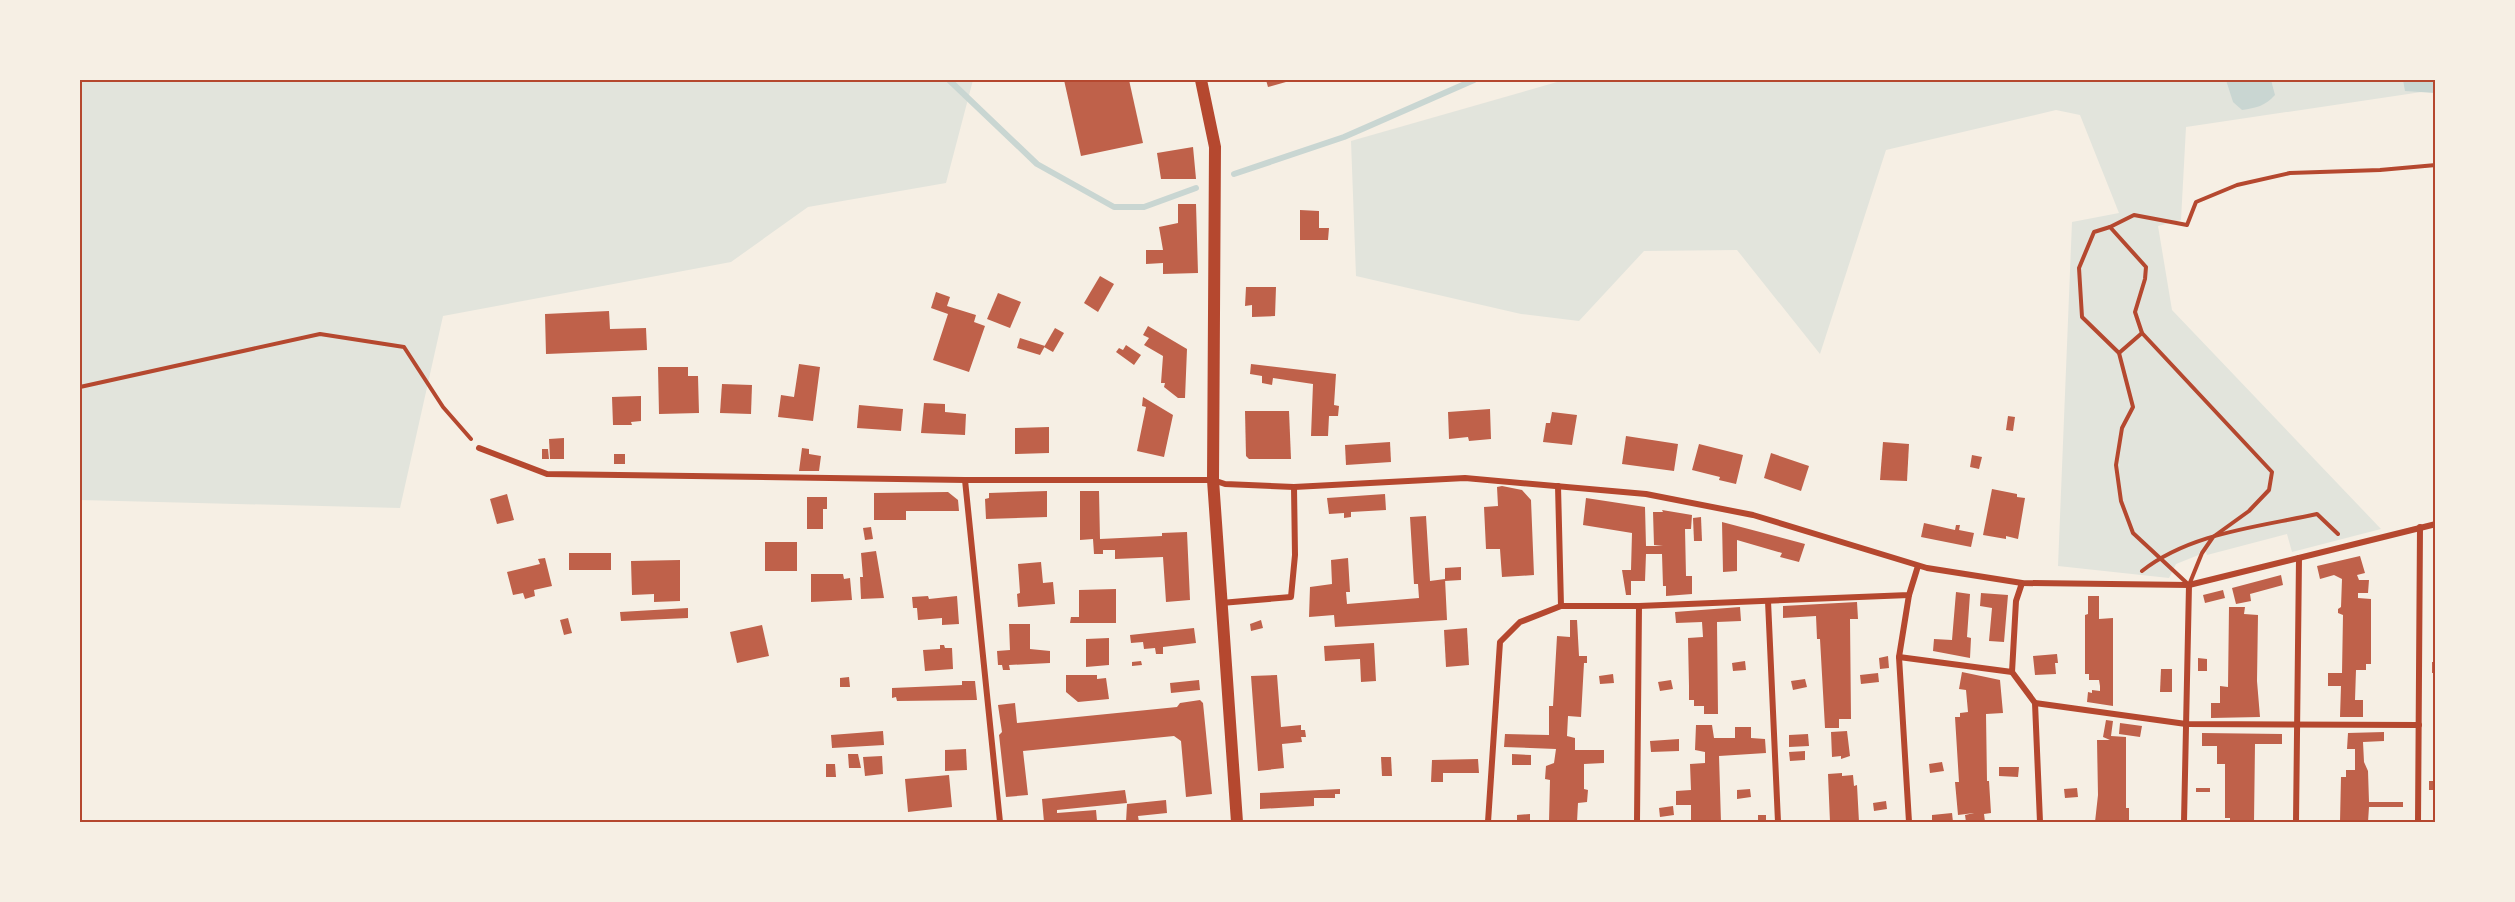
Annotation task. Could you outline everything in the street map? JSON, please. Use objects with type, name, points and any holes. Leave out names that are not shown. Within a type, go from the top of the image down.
[{"type":"main road","points":[[1201,80],[1215,147],[1213,480],[1221,603],[1232,714],[1237,822]]},
{"type":"street","points":[[479,448],[547,474],[965,480],[1213,480],[1225,484],[1294,487],[1465,478],[1558,486],[1646,494],[1753,515],[1918,566],[2022,583],[2189,585],[2436,524]]},
{"type":"street","points":[[965,480],[1000,822]]},
{"type":"street","points":[[1558,486],[1561,606]]},
{"type":"street","points":[[1221,603],[1291,597],[1295,555],[1294,487]]},
{"type":"street","points":[[2418,822],[2421,527]]},
{"type":"street","points":[[2296,822],[2299,558]]},
{"type":"street","points":[[1909,822],[1899,657],[1909,595],[1918,566]]},
{"type":"street","points":[[2022,583],[2016,601],[2012,672],[2035,703],[2040,822]]},
{"type":"street","points":[[2184,822],[2189,585]]},
{"type":"street","points":[[1488,822],[1500,642],[1520,622],[1561,606],[1639,606],[1909,595]]},
{"type":"street","points":[[1768,601],[1779,822]]},
{"type":"street","points":[[1637,822],[1639,606]]},
{"type":"street","points":[[1899,657],[2012,672]]},
{"type":"street","points":[[2035,703],[2186,724],[2419,725]]},
{"type":"path","points":[[2110,227],[2146,267],[2145,279],[2135,312],[2142,333],[2272,472],[2269,490],[2249,511],[2213,537],[2202,554],[2189,585],[2133,533],[2121,501],[2116,465],[2122,429],[2133,406],[2119,353],[2082,317],[2079,268],[2094,232],[2134,215],[2187,225],[2196,202],[2237,185],[2290,172],[2380,170],[2436,165]]},
{"type":"path","points":[[2119,353],[2142,333]]},
{"type":"path","points":[[80,387],[320,334],[394,345],[404,347],[443,407],[479,448]]},
{"type":"path","points":[[2125,585],[2160,557],[2213,537],[2317,514],[2351,545]]},
{"type":"shaded area","points":[[80,80],[973,80],[946,183],[808,207],[731,262],[443,316],[400,508],[80,500]]},
{"type":"shaded area","points":[[1564,80],[2435,80],[2435,90],[2186,127],[2181,220],[2158,226],[2172,310],[2381,529],[2292,552],[2287,534],[2207,555],[2206,552],[2176,564],[2169,578],[2058,566],[2072,222],[2119,213],[2080,115],[2056,110],[1886,150],[1820,354],[1737,250],[1644,251],[1579,321],[1521,314],[1356,276],[1351,141]]},
{"type":"shaded area","points":[[2226,80],[2271,80],[2275,95],[2260,106],[2242,110],[2233,102]]},
{"type":"shaded area","points":[[2403,80],[2435,80],[2435,93],[2405,91]]},
{"type":"building","points":[[1064,80],[1129,80],[1143,143],[1081,156]]},
{"type":"building","points":[[1266,80],[1293,80],[1268,87]]},
{"type":"building","points":[[1193,147],[1196,179],[1161,179],[1157,153]]},
{"type":"building","points":[[1178,204],[1196,204],[1198,273],[1163,274],[1163,263],[1146,264],[1146,250],[1163,250],[1159,227],[1178,223]]},
{"type":"building","points":[[1300,210],[1319,211],[1319,228],[1329,228],[1328,240],[1300,240]]},
{"type":"building","points":[[1100,276],[1114,284],[1098,312],[1084,303]]},
{"type":"building","points":[[1246,287],[1276,287],[1275,316],[1252,317],[1252,305],[1245,306]]},
{"type":"building","points":[[936,292],[950,297],[947,306],[976,315],[974,322],[985,326],[969,372],[933,360],[948,314],[931,308]]},
{"type":"building","points":[[998,293],[1021,302],[1010,328],[987,319]]},
{"type":"building","points":[[609,311],[610,329],[646,328],[647,350],[546,354],[545,314]]},
{"type":"building","points":[[1148,326],[1187,349],[1185,398],[1178,398],[1164,387],[1165,383],[1161,383],[1163,356],[1144,345],[1149,338],[1143,335]]},
{"type":"building","points":[[1055,328],[1064,333],[1053,352],[1044,347]]},
{"type":"building","points":[[1020,338],[1045,346],[1040,355],[1017,348]]},
{"type":"building","points":[[1126,345],[1141,355],[1134,365],[1116,352],[1119,348],[1123,350]]},
{"type":"building","points":[[799,364],[820,367],[813,421],[778,417],[781,395],[794,397]]},
{"type":"building","points":[[1251,364],[1336,374],[1334,405],[1339,406],[1338,416],[1329,416],[1328,436],[1311,436],[1313,384],[1273,378],[1272,385],[1262,383],[1262,376],[1250,374]]},
{"type":"building","points":[[658,367],[688,367],[688,376],[698,376],[699,413],[659,414]]},
{"type":"building","points":[[722,384],[752,385],[751,414],[720,413]]},
{"type":"building","points":[[641,396],[641,421],[631,422],[632,425],[613,425],[612,397]]},
{"type":"building","points":[[1143,397],[1173,415],[1164,457],[1137,451],[1146,407],[1142,406]]},
{"type":"building","points":[[924,403],[945,404],[945,412],[966,414],[965,435],[921,433]]},
{"type":"building","points":[[859,405],[903,409],[901,431],[857,428]]},
{"type":"building","points":[[1490,409],[1491,439],[1469,441],[1468,437],[1449,439],[1448,412]]},
{"type":"building","points":[[1245,411],[1289,411],[1291,459],[1249,459],[1246,456]]},
{"type":"building","points":[[1552,412],[1577,415],[1572,445],[1543,442],[1546,423],[1550,423]]},
{"type":"building","points":[[2008,416],[2015,417],[2013,431],[2006,430]]},
{"type":"building","points":[[1049,427],[1049,453],[1015,454],[1015,428]]},
{"type":"building","points":[[1626,436],[1678,444],[1674,471],[1622,464]]},
{"type":"building","points":[[564,438],[564,459],[550,459],[549,439]]},
{"type":"building","points":[[1390,442],[1391,462],[1346,465],[1345,445]]},
{"type":"building","points":[[1883,442],[1909,444],[1907,481],[1880,480]]},
{"type":"building","points":[[1699,444],[1743,455],[1736,484],[1719,480],[1720,477],[1692,470]]},
{"type":"building","points":[[802,448],[809,449],[809,454],[821,456],[819,471],[799,471]]},
{"type":"building","points":[[542,449],[548,449],[549,459],[542,459]]},
{"type":"building","points":[[1771,453],[1809,466],[1801,491],[1764,478]]},
{"type":"building","points":[[614,454],[625,454],[625,464],[614,464]]},
{"type":"building","points":[[1972,455],[1982,457],[1979,469],[1970,467]]},
{"type":"building","points":[[1497,487],[1522,490],[1531,500],[1534,575],[1502,577],[1500,549],[1486,549],[1484,507],[1498,506]]},
{"type":"building","points":[[1992,489],[2025,498],[2018,539],[1983,535]]},
{"type":"building","points":[[1047,491],[1047,517],[986,519],[985,499],[989,498],[989,493]]},
{"type":"building","points":[[1080,491],[1099,491],[1100,539],[1162,536],[1162,533],[1187,532],[1190,600],[1166,602],[1163,557],[1115,559],[1115,550],[1103,550],[1103,554],[1094,554],[1093,539],[1080,540]]},
{"type":"building","points":[[948,492],[958,500],[959,511],[906,511],[906,520],[874,520],[874,493]]},
{"type":"building","points":[[507,494],[514,520],[497,524],[490,499]]},
{"type":"building","points":[[1385,494],[1386,510],[1351,512],[1351,517],[1344,518],[1344,513],[1329,514],[1327,498]]},
{"type":"building","points":[[807,497],[827,497],[827,509],[823,509],[823,529],[807,529]]},
{"type":"building","points":[[1586,498],[1645,507],[1646,546],[1663,546],[1654,545],[1653,512],[1663,512],[1662,510],[1692,515],[1691,529],[1685,529],[1686,576],[1692,576],[1692,594],[1666,596],[1666,586],[1663,586],[1662,554],[1646,554],[1645,581],[1631,581],[1631,595],[1626,595],[1622,570],[1631,570],[1632,533],[1583,525]]},
{"type":"building","points":[[1426,516],[1430,581],[1445,579],[1447,620],[1335,627],[1334,615],[1309,617],[1310,587],[1332,584],[1331,560],[1348,558],[1350,592],[1346,592],[1347,604],[1419,598],[1418,584],[1414,584],[1410,517]]},
{"type":"building","points":[[1701,517],[1702,541],[1694,541],[1693,518]]},
{"type":"building","points":[[1722,522],[1805,544],[1799,562],[1780,557],[1782,553],[1737,540],[1737,571],[1723,572]]},
{"type":"building","points":[[1924,523],[1955,530],[1956,525],[1960,525],[1959,530],[1974,533],[1971,547],[1921,537]]},
{"type":"building","points":[[871,527],[873,539],[865,540],[863,528]]},
{"type":"building","points":[[765,542],[797,542],[797,571],[765,571]]},
{"type":"building","points":[[876,551],[884,598],[861,599],[860,577],[863,577],[861,553]]},
{"type":"building","points":[[569,553],[611,553],[611,570],[569,570]]},
{"type":"building","points":[[2360,556],[2365,573],[2357,575],[2359,580],[2369,580],[2368,593],[2358,593],[2358,598],[2371,599],[2371,664],[2366,664],[2366,670],[2356,670],[2355,700],[2363,700],[2363,717],[2340,717],[2341,686],[2328,686],[2328,673],[2342,673],[2343,615],[2338,613],[2338,609],[2341,607],[2342,579],[2334,575],[2320,579],[2317,566]]},
{"type":"building","points":[[545,558],[552,586],[534,590],[535,596],[525,599],[523,593],[513,595],[507,572],[540,564],[538,559]]},
{"type":"building","points":[[680,560],[680,601],[654,602],[654,594],[632,595],[631,561]]},
{"type":"building","points":[[1041,562],[1043,583],[1053,582],[1055,604],[1018,607],[1017,594],[1020,593],[1018,564]]},
{"type":"building","points":[[1461,567],[1461,580],[1445,581],[1445,568]]},
{"type":"building","points":[[811,574],[843,574],[844,579],[850,578],[852,600],[811,602]]},
{"type":"building","points":[[2281,575],[2283,585],[2250,594],[2251,601],[2236,604],[2232,588]]},
{"type":"building","points":[[1116,589],[1116,623],[1070,623],[1071,617],[1079,617],[1079,590]]},
{"type":"building","points":[[2223,590],[2225,598],[2205,603],[2203,595]]},
{"type":"building","points":[[1956,592],[1970,594],[1967,637],[1971,638],[1970,658],[1933,651],[1934,639],[1952,640]]},
{"type":"building","points":[[1981,593],[2008,595],[2004,642],[1989,641],[1992,608],[1980,606]]},
{"type":"building","points":[[928,596],[929,599],[957,596],[959,624],[942,625],[942,618],[918,620],[917,608],[913,608],[912,597]]},
{"type":"building","points":[[2088,596],[2099,596],[2099,619],[2113,618],[2113,706],[2087,702],[2088,692],[2100,691],[2099,680],[2089,680],[2089,674],[2085,674],[2085,615],[2088,614]]},
{"type":"building","points":[[1857,602],[1858,619],[1850,619],[1851,719],[1839,719],[1839,728],[1825,728],[1820,639],[1817,639],[1816,616],[1783,618],[1783,606]]},
{"type":"building","points":[[1740,607],[1741,621],[1717,622],[1718,714],[1704,714],[1704,706],[1694,706],[1694,700],[1689,700],[1688,638],[1703,637],[1702,622],[1676,623],[1675,612]]},
{"type":"building","points":[[2229,607],[2245,607],[2244,614],[2258,615],[2257,681],[2260,717],[2211,718],[2211,703],[2220,703],[2220,686],[2228,687]]},
{"type":"building","points":[[688,608],[688,618],[621,621],[620,612]]},
{"type":"building","points":[[568,618],[572,633],[564,635],[560,620]]},
{"type":"building","points":[[1261,620],[1263,628],[1251,631],[1250,624]]},
{"type":"building","points":[[1570,620],[1577,620],[1579,656],[1587,656],[1587,663],[1584,663],[1581,717],[1568,716],[1567,736],[1575,738],[1575,750],[1604,750],[1604,763],[1584,764],[1584,789],[1588,790],[1587,802],[1578,803],[1577,822],[1549,822],[1550,780],[1545,779],[1546,766],[1554,763],[1556,749],[1504,747],[1505,734],[1549,735],[1549,706],[1553,706],[1557,636],[1570,637]]},
{"type":"building","points":[[1009,624],[1030,624],[1030,649],[1050,651],[1050,663],[1009,665],[1010,670],[1003,670],[1002,665],[998,665],[997,651],[1010,650]]},
{"type":"building","points":[[762,625],[769,656],[737,663],[730,632]]},
{"type":"building","points":[[1194,628],[1196,643],[1163,647],[1163,654],[1156,654],[1155,648],[1144,649],[1143,642],[1131,643],[1130,635]]},
{"type":"building","points":[[1467,628],[1469,665],[1446,667],[1444,630]]},
{"type":"building","points":[[1109,638],[1109,665],[1086,667],[1086,639]]},
{"type":"building","points":[[1374,643],[1376,681],[1361,682],[1360,659],[1325,661],[1324,646]]},
{"type":"building","points":[[940,645],[952,648],[953,669],[925,671],[923,650],[940,649]]},
{"type":"building","points":[[2057,654],[2056,674],[2035,675],[2033,656]]},
{"type":"building","points":[[1888,656],[1889,668],[1880,669],[1879,658]]},
{"type":"building","points":[[2198,658],[2207,659],[2207,671],[2198,671]]},
{"type":"building","points":[[1141,661],[1142,665],[1132,666],[1132,662]]},
{"type":"building","points":[[1745,661],[1746,670],[1733,671],[1732,663]]},
{"type":"building","points":[[2432,662],[2436,662],[2436,673],[2432,673]]},
{"type":"building","points":[[2161,669],[2172,669],[2172,692],[2160,692]]},
{"type":"building","points":[[1962,672],[2000,680],[2003,713],[1986,714],[1987,781],[1989,781],[1991,813],[1984,814],[1985,822],[1966,822],[1965,815],[1974,813],[1958,815],[1955,782],[1959,782],[1955,717],[1960,717],[1960,713],[1968,712],[1966,690],[1959,689]]},
{"type":"building","points":[[1878,673],[1879,682],[1861,684],[1860,675]]},
{"type":"building","points":[[1613,674],[1614,683],[1600,684],[1599,676]]},
{"type":"building","points":[[1066,675],[1097,675],[1097,679],[1106,678],[1109,699],[1078,702],[1066,692]]},
{"type":"building","points":[[1277,675],[1281,727],[1301,725],[1301,730],[1305,730],[1306,737],[1301,737],[1302,742],[1282,744],[1284,768],[1258,771],[1251,676]]},
{"type":"building","points":[[849,677],[850,687],[840,687],[840,678]]},
{"type":"building","points":[[1805,679],[1807,687],[1793,690],[1791,681]]},
{"type":"building","points":[[1199,680],[1200,690],[1171,693],[1170,683]]},
{"type":"building","points":[[1671,680],[1673,689],[1660,691],[1658,682]]},
{"type":"building","points":[[962,681],[975,681],[977,700],[897,701],[896,697],[892,698],[892,688],[962,685]]},
{"type":"building","points":[[1200,700],[1203,703],[1212,794],[1186,797],[1181,741],[1174,736],[1023,751],[1028,795],[1006,797],[998,705],[1015,703],[1017,723],[1177,707],[1180,703]]},
{"type":"building","points":[[2106,720],[2113,721],[2111,736],[2126,737],[2126,808],[2129,808],[2129,822],[2095,822],[2098,795],[2097,740],[2110,740],[2103,737]]},
{"type":"building","points":[[2120,723],[2142,726],[2140,737],[2119,734]]},
{"type":"building","points":[[1696,725],[1712,725],[1714,738],[1735,738],[1735,727],[1751,727],[1751,738],[1765,739],[1766,753],[1719,756],[1721,822],[1691,822],[1691,805],[1676,805],[1676,791],[1691,790],[1690,764],[1705,763],[1705,752],[1695,750]]},
{"type":"building","points":[[883,731],[884,745],[832,748],[831,735]]},
{"type":"building","points":[[1847,731],[1850,756],[1841,759],[1841,756],[1832,757],[1831,732]]},
{"type":"building","points":[[2384,732],[2384,741],[2363,742],[2364,762],[2368,771],[2369,802],[2403,802],[2403,807],[2369,807],[2368,822],[2340,822],[2341,777],[2346,777],[2346,770],[2355,770],[2355,749],[2347,749],[2348,733]]},
{"type":"building","points":[[2202,733],[2282,734],[2282,744],[2255,744],[2254,822],[2230,822],[2230,818],[2225,818],[2225,764],[2217,764],[2217,746],[2202,746]]},
{"type":"building","points":[[1808,734],[1809,746],[1789,747],[1789,735]]},
{"type":"building","points":[[1679,739],[1679,751],[1651,752],[1650,741]]},
{"type":"building","points":[[966,749],[967,770],[945,771],[945,750]]},
{"type":"building","points":[[1805,751],[1805,760],[1790,761],[1789,752]]},
{"type":"building","points":[[848,754],[858,754],[861,768],[849,768]]},
{"type":"building","points":[[1512,754],[1531,755],[1531,765],[1512,765]]},
{"type":"building","points":[[882,756],[883,774],[865,776],[863,757]]},
{"type":"building","points":[[1381,757],[1391,757],[1392,776],[1382,776]]},
{"type":"building","points":[[1478,759],[1479,773],[1443,773],[1443,782],[1431,782],[1432,760]]},
{"type":"building","points":[[1942,762],[1944,771],[1930,773],[1929,764]]},
{"type":"building","points":[[826,764],[835,764],[836,777],[826,777]]},
{"type":"building","points":[[1999,767],[2019,767],[2018,777],[1999,776]]},
{"type":"building","points":[[1842,773],[1842,776],[1853,775],[1854,786],[1857,785],[1859,822],[1830,822],[1828,774]]},
{"type":"building","points":[[949,775],[952,807],[908,812],[905,779]]},
{"type":"building","points":[[2429,781],[2436,781],[2436,790],[2429,790]]},
{"type":"building","points":[[2077,788],[2078,797],[2065,798],[2064,789]]},
{"type":"building","points":[[2196,788],[2210,788],[2210,792],[2196,792]]},
{"type":"building","points":[[1340,789],[1340,794],[1335,794],[1335,798],[1314,798],[1314,806],[1260,809],[1260,793]]},
{"type":"building","points":[[1750,789],[1751,797],[1737,799],[1737,790]]},
{"type":"building","points":[[1125,790],[1127,803],[1057,810],[1057,813],[1096,810],[1097,821],[1101,820],[1101,822],[1044,822],[1042,799]]},
{"type":"building","points":[[1166,800],[1167,813],[1138,816],[1139,822],[1126,822],[1127,804]]},
{"type":"building","points":[[1886,801],[1887,809],[1874,811],[1873,803]]},
{"type":"building","points":[[1673,806],[1674,815],[1660,817],[1659,808]]},
{"type":"building","points":[[1952,813],[1953,822],[1932,822],[1932,815]]},
{"type":"building","points":[[1530,814],[1530,822],[1517,822],[1517,815]]},
{"type":"building","points":[[1758,815],[1766,815],[1766,822],[1758,822]]},
{"type":"waterway","points":[[949,80],[1037,164],[1114,207],[1144,207],[1196,188]]},
{"type":"waterway","points":[[1234,174],[1344,137],[1474,80]]}]
